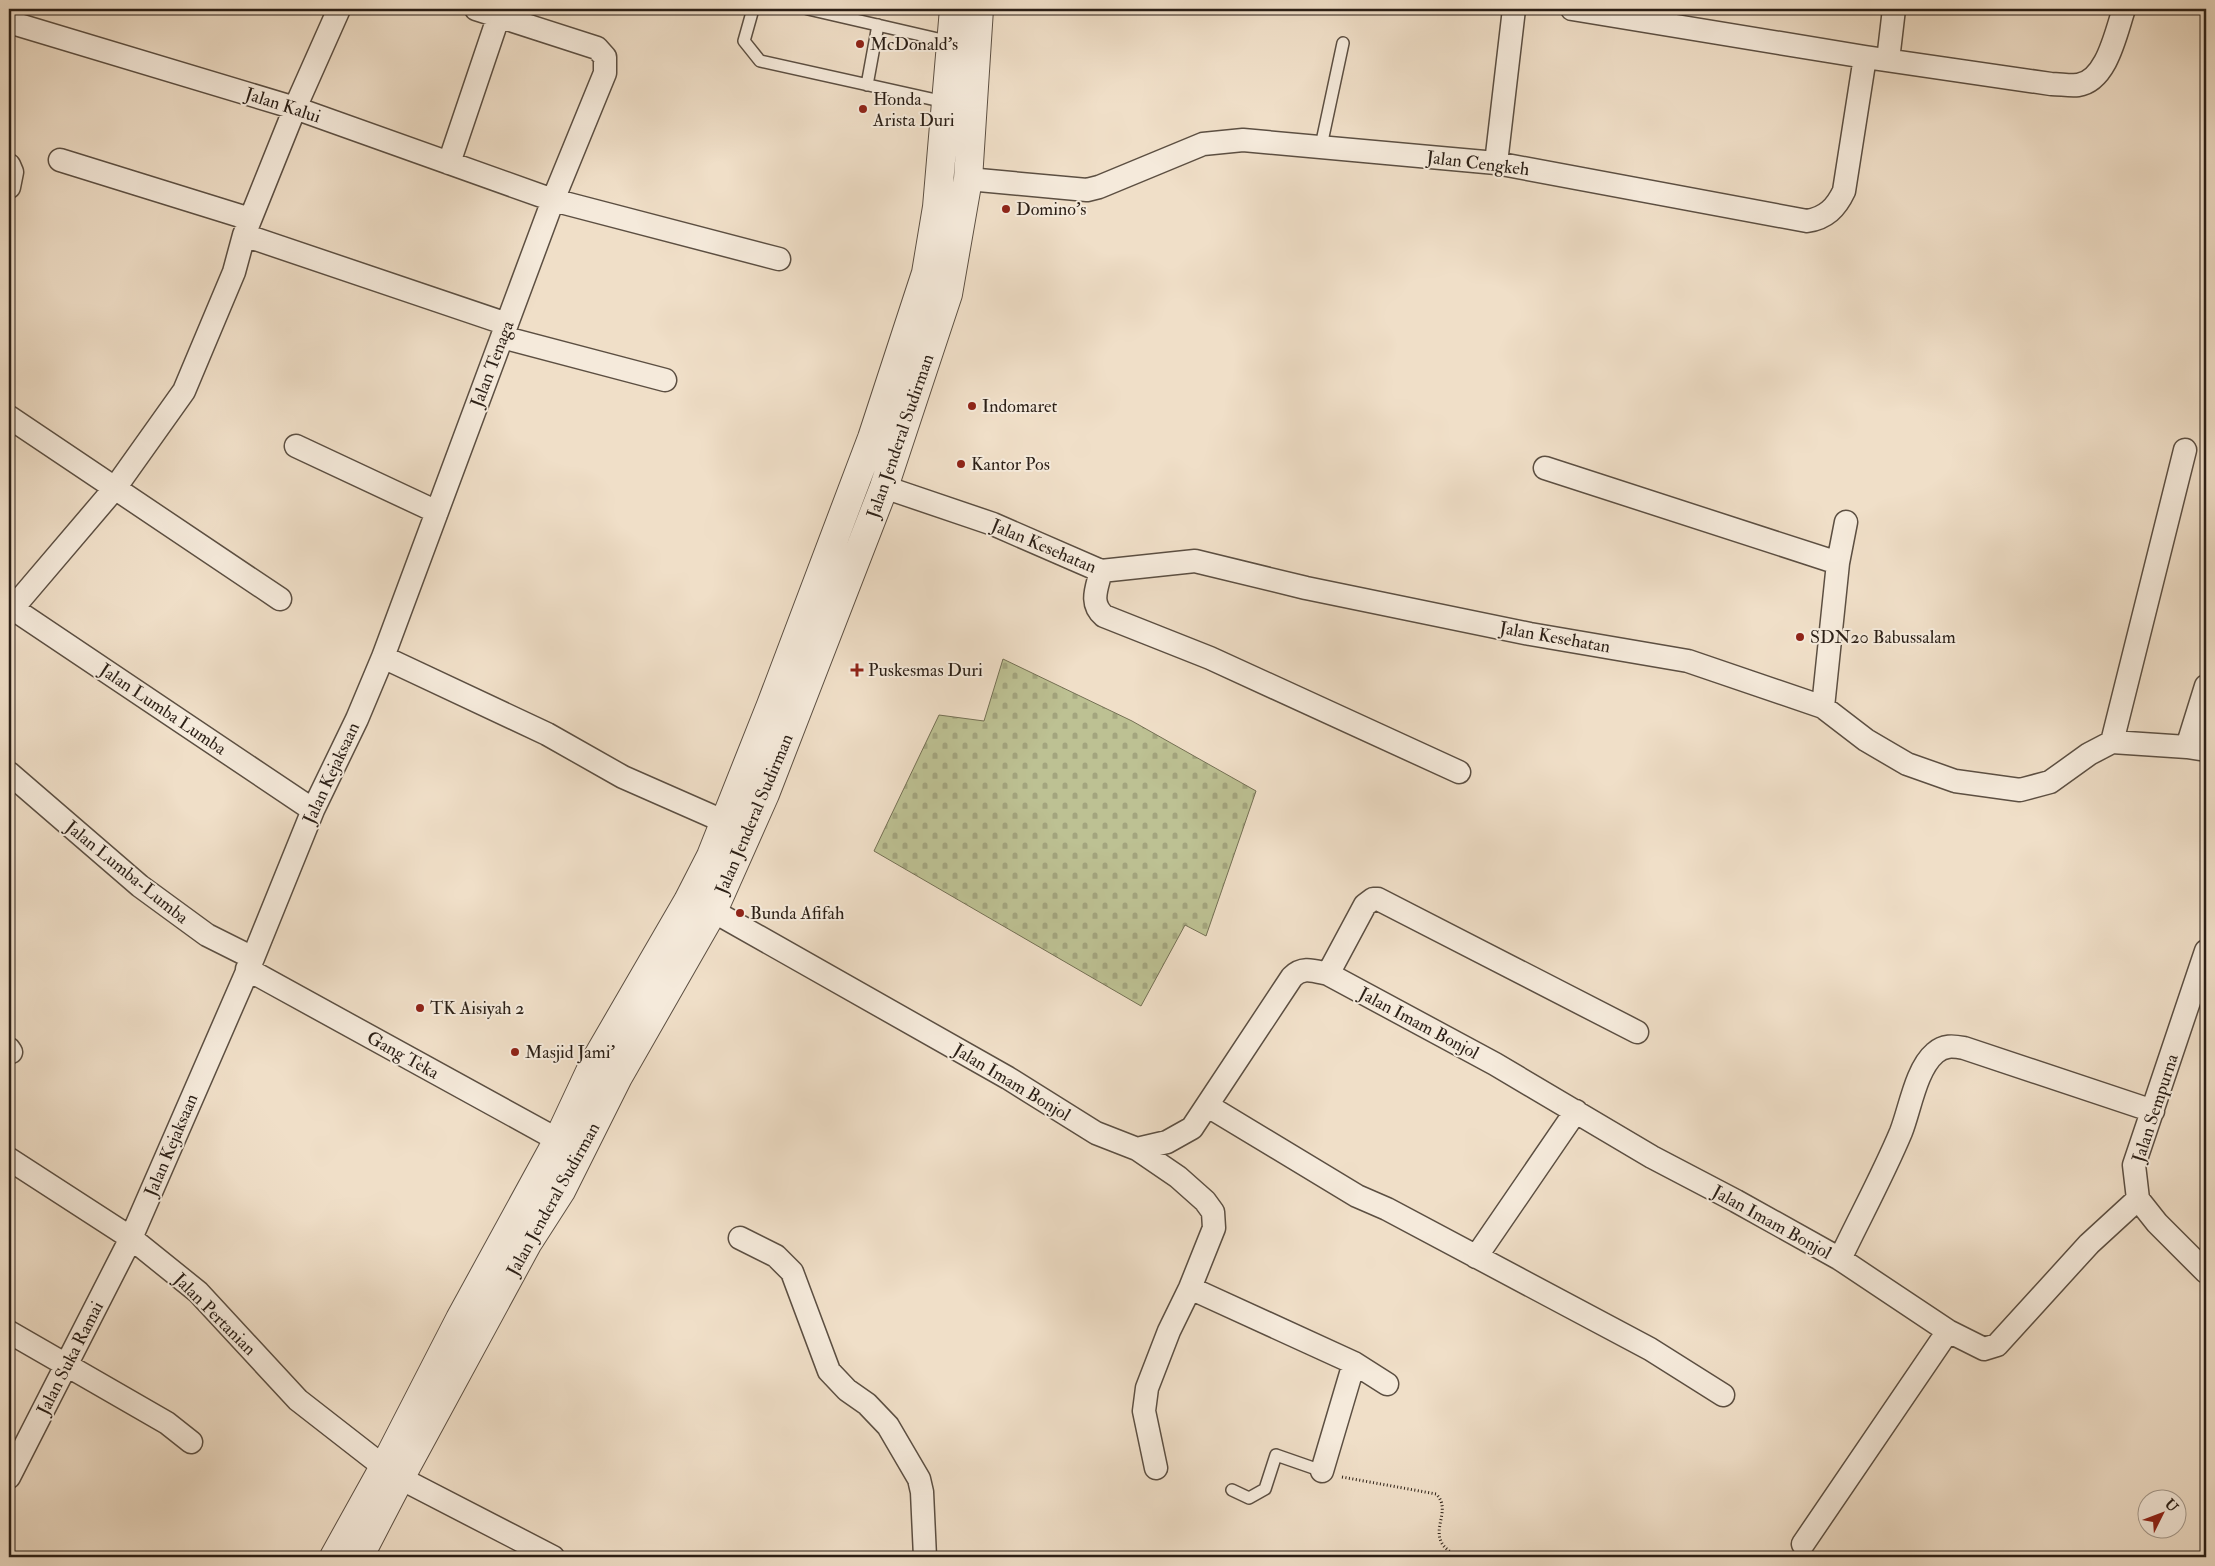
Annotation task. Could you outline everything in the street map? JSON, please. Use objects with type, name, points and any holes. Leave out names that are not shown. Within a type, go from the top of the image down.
[{"type":"street","points":[[11,607],[115,488],[184,391],[234,272],[247,227],[295,108],[339,9]]},
{"type":"street","points":[[448,163],[499,15],[476,9]]},
{"type":"street","name":"Jalan Jenderal Sudirman","points":[[359,1557],[392,1472],[460,1320],[558,1140],[594,1063],[688,902],[710,856],[771,705],[868,447],[926,272],[937,207],[954,9]]},
{"type":"street","name":"Jalan Jenderal Sudirman","points":[[334,1557],[392,1472],[527,1244],[561,1191],[618,1077],[713,911],[764,794],[884,486],[948,294],[968,179],[978,9]]},
{"type":"street","points":[[1496,163],[1514,9]]},
{"type":"street","points":[[1572,9],[1865,57],[2051,84],[2078,85],[2088,82],[2098,74],[2108,55],[2124,9]]},
{"type":"street","points":[[1888,60],[1894,9]]},
{"type":"street","name":"Jalan Tenaga","points":[[383,657],[554,200],[605,73],[605,56],[597,48],[499,15]]},
{"type":"street","name":"Jalan Kalui","points":[[9,22],[295,108],[554,200],[779,259]]},
{"type":"street","name":"Jalan Cengkeh","points":[[968,179],[1087,190],[1099,187],[1203,144],[1243,140],[1496,163],[1807,221],[1818,219],[1837,206],[1844,192],[1865,57]]},
{"type":"street","points":[[60,160],[247,227],[505,330],[665,380]]},
{"type":"street","points":[[9,165],[12,172],[9,187]]},
{"type":"street","points":[[896,366],[921,376]]},
{"type":"street","points":[[9,417],[280,599]]},
{"type":"street","points":[[296,446],[437,512]]},
{"type":"street","points":[[2185,450],[2112,742],[2197,749],[2206,686]]},
{"type":"street","points":[[1545,468],[1838,563]]},
{"type":"street","name":"Jalan Kesehatan","points":[[884,486],[993,524],[1101,571],[1195,561],[1306,588],[1530,634],[1688,661],[1823,707],[1866,740],[1907,764],[1955,781],[2020,790],[2050,782],[2089,754],[2112,742]]},
{"type":"street","points":[[1823,707],[1838,563],[1846,522]]},
{"type":"street","points":[[1101,571],[1094,601],[1097,610],[1104,616],[1210,658],[1459,772]]},
{"type":"street","name":"Jalan Lumba Lumba","points":[[11,607],[313,810]]},
{"type":"street","points":[[383,657],[547,734],[623,777],[723,821]]},
{"type":"street","name":"Jalan Kejaksaan","points":[[131,1238],[250,964],[313,810],[357,719],[383,657]]},
{"type":"street","name":"Jalan Lumba-Lumba","points":[[9,773],[140,886],[250,964]]},
{"type":"street","points":[[1328,974],[1365,906],[1373,899],[1378,899],[1637,1032]]},
{"type":"street","name":"Jalan Imam Bonjol","points":[[713,911],[1008,1078],[1096,1133],[1138,1149],[1167,1142],[1192,1128],[1208,1106],[1254,1032],[1297,972],[1306,969],[1328,974],[1495,1064],[1652,1157],[1840,1259],[1948,1331],[1984,1349],[1997,1345],[2089,1244],[2138,1199]]},
{"type":"street","name":"Jalan Sempurna","points":[[2138,1199],[2134,1165],[2206,951]]},
{"type":"street","name":"Gang Teka","points":[[250,964],[558,1140]]},
{"type":"street","points":[[1840,1259],[1901,1132],[1919,1077],[1934,1053],[1943,1048],[1951,1045],[1964,1048],[2153,1111]]},
{"type":"street","points":[[594,1063],[618,1077]]},
{"type":"street","points":[[1208,1106],[1357,1196],[1387,1209],[1650,1348],[1723,1395]]},
{"type":"street","points":[[1476,1257],[1576,1111]]},
{"type":"street","points":[[1138,1149],[1178,1177],[1205,1201],[1213,1212],[1214,1228],[1190,1288],[1169,1331],[1147,1388],[1144,1411],[1156,1468]]},
{"type":"street","name":"Jalan Pertanian","points":[[9,1159],[131,1238],[198,1292],[298,1400],[392,1472],[553,1557]]},
{"type":"street","points":[[2138,1199],[2157,1223],[2206,1272]]},
{"type":"street","name":"Jalan Suka Ramai","points":[[9,1477],[131,1238]]},
{"type":"street","points":[[740,1238],[776,1256],[792,1272],[829,1371],[847,1390],[867,1404],[888,1426],[920,1479],[925,1557]]},
{"type":"street","points":[[1190,1288],[1354,1363],[1387,1384]]},
{"type":"street","points":[[1803,1544],[1948,1331]]},
{"type":"street","points":[[9,1332],[167,1423],[191,1442]]},
{"type":"street","points":[[1322,1471],[1354,1363]]},
{"type":"lane","points":[[753,9],[744,40],[760,62],[946,102]]},
{"type":"lane","points":[[808,9],[951,42]]},
{"type":"lane","points":[[866,85],[878,25]]},
{"type":"lane","points":[[1321,146],[1343,43]]},
{"type":"lane","points":[[1232,1490],[1249,1498],[1265,1489],[1276,1455],[1322,1471]]},
{"type":"path","points":[[1322,1471],[1354,1480],[1436,1494],[1442,1503],[1439,1537],[1442,1545],[1447,1552],[1460,1557]]},
{"type":"green space","points":[[1003,659],[1132,721],[1256,791],[1206,936],[1185,925],[1141,1006],[874,851],[939,715],[984,721]]},
{"type":"place","name":"McDonald's","points":[[860,44]]},
{"type":"place","name":"Honda Arista Duri","points":[[863,109]]},
{"type":"place","name":"Domino's","points":[[1006,209]]},
{"type":"place","name":"Indomaret","points":[[972,406]]},
{"type":"place","name":"Kantor Pos","points":[[961,464]]},
{"type":"place","name":"SDN20 Babussalam","points":[[1800,637]]},
{"type":"place","name":"Puskesmas Duri","points":[[857,670]]},
{"type":"place","name":"Bunda Afifah","points":[[740,913]]},
{"type":"place","name":"TK Aisiyah 2","points":[[420,1008]]},
{"type":"place","name":"Masjid Jami'","points":[[515,1052]]}]
